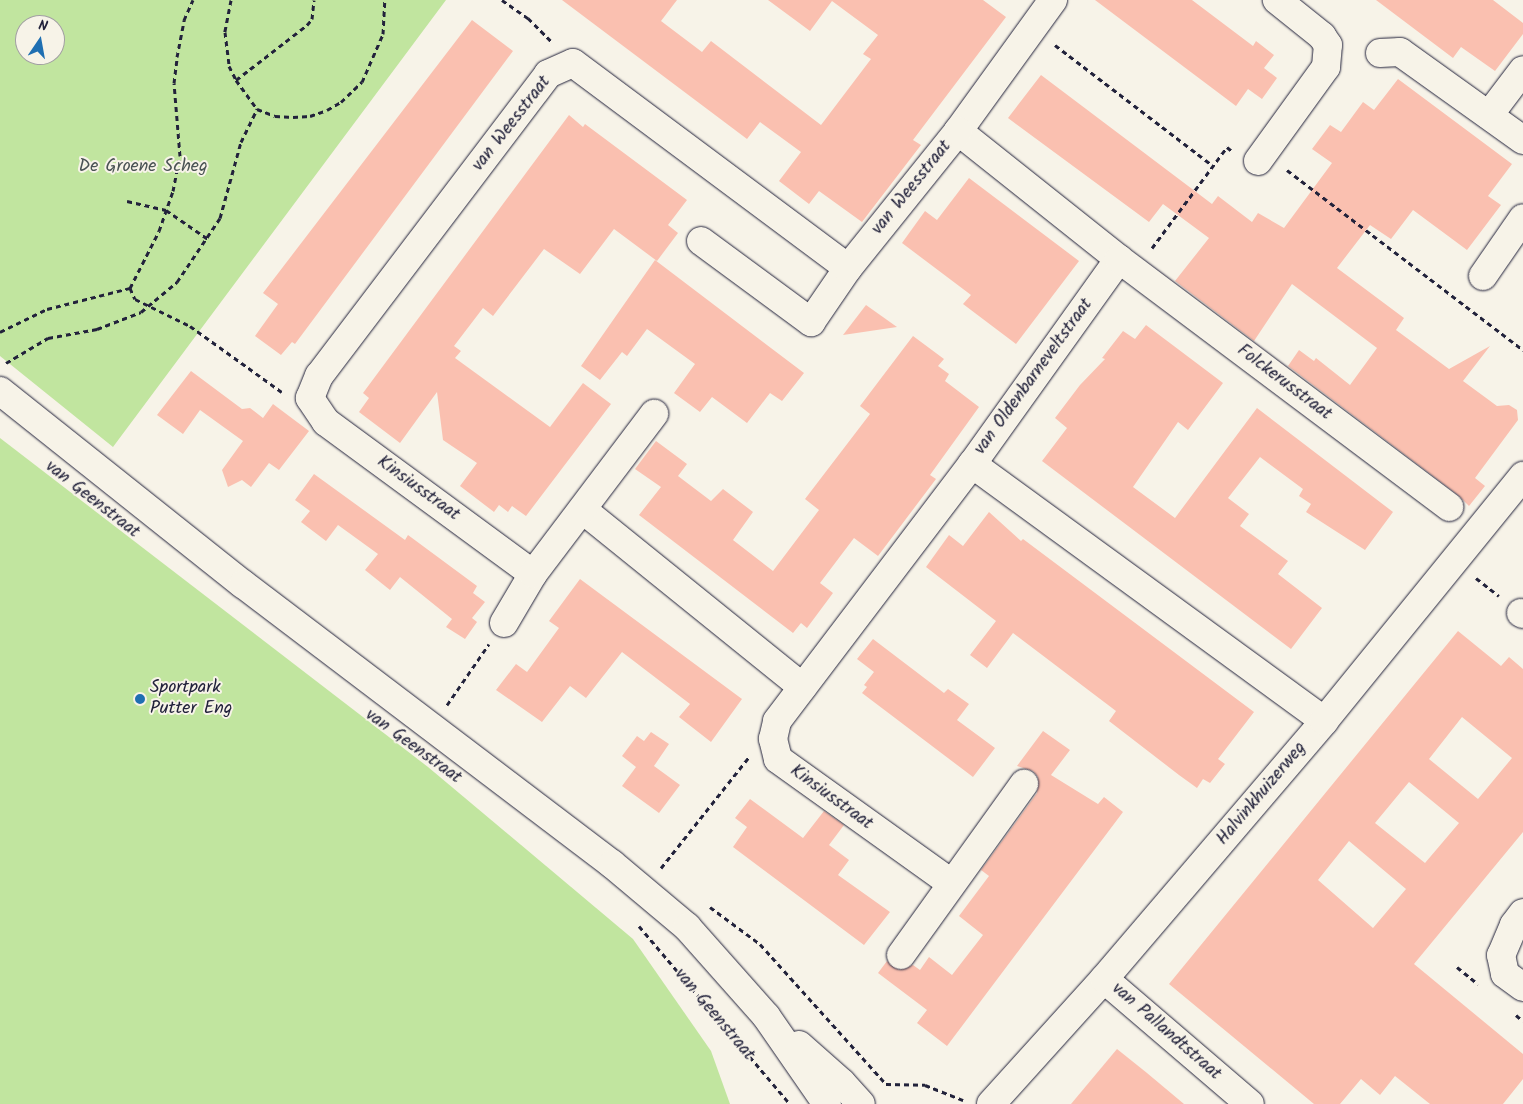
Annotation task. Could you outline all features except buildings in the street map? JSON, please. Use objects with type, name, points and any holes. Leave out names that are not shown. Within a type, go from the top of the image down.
[{"type":"street","points":[[1053,0],[958,131],[1127,265]]},
{"type":"street","points":[[1261,157],[1338,54],[1322,36],[1277,0]]},
{"type":"street","points":[[1380,53],[1400,52],[1523,140]]},
{"type":"street","points":[[573,63],[848,268]]},
{"type":"street","name":"van Weesstraat","points":[[310,398],[319,376],[548,74],[573,63]]},
{"type":"street","points":[[1489,115],[1523,70]]},
{"type":"street","name":"van Weesstraat","points":[[701,242],[811,322],[848,268],[958,131]]},
{"type":"street","points":[[1482,276],[1523,218]]},
{"type":"street","name":"van Oldenbarneveltstraat","points":[[1127,265],[972,464],[1324,721]]},
{"type":"street","name":"Folckerusstraat","points":[[1127,265],[1448,507]]},
{"type":"street","name":"van Geenstraat","points":[[0,391],[243,584],[612,864],[687,927],[766,1016],[827,1104]]},
{"type":"street","name":"Kinsiusstraat","points":[[310,398],[326,422],[534,574]]},
{"type":"street","points":[[504,623],[534,574],[654,414]]},
{"type":"street","points":[[777,720],[972,464]]},
{"type":"street","name":"Halvinkhuizerweg","points":[[990,1104],[1104,979],[1324,721],[1523,476]]},
{"type":"street","points":[[583,510],[802,687]]},
{"type":"street","name":"Kinsiusstraat","points":[[777,720],[773,739],[778,760],[951,884]]},
{"type":"street","points":[[900,955],[1024,784]]},
{"type":"street","points":[[1523,913],[1514,925],[1501,955],[1505,974],[1523,988]]},
{"type":"street","name":"van Pallandtstraat","points":[[1104,979],[1250,1104]]},
{"type":"street","name":"van Geenstraat","points":[[766,1016],[842,1083],[860,1104]]},
{"type":"path","points":[[0,332],[47,309],[130,288],[159,231],[180,156],[174,83],[184,20],[193,0]]},
{"type":"path","points":[[231,0],[225,32],[229,66],[236,80],[257,109],[275,116],[310,116],[341,102],[362,82],[375,59],[384,34],[385,0]]},
{"type":"path","points":[[236,80],[307,25],[312,19],[314,0]]},
{"type":"path","points":[[502,0],[528,18],[573,63]]},
{"type":"path","points":[[1033,27],[1212,165]]},
{"type":"path","points":[[6,363],[40,341],[117,323],[150,306],[177,282],[208,239],[225,204],[241,142],[257,109]]},
{"type":"path","points":[[1127,265],[1227,147],[1251,166],[1261,157],[1523,350]]},
{"type":"path","points":[[127,201],[166,210],[208,239]]},
{"type":"path","points":[[130,288],[135,299],[190,326],[284,394],[310,398]]},
{"type":"path","points":[[1454,560],[1522,614]]},
{"type":"path","points":[[444,710],[504,623]]},
{"type":"path","points":[[660,868],[777,720]]},
{"type":"path","name":"van Geenstraat","points":[[636,923],[790,1104]]},
{"type":"green space","name":"De Groene Scheg","points":[[0,0],[446,0],[113,447],[0,356]]},
{"type":"green space","name":"Sportpark Putter Eng","points":[[0,438],[428,767],[633,939],[711,1051],[730,1104],[0,1104]]},
{"type":"place","name":"Sportpark Putter Eng","points":[[140,699]]}]
